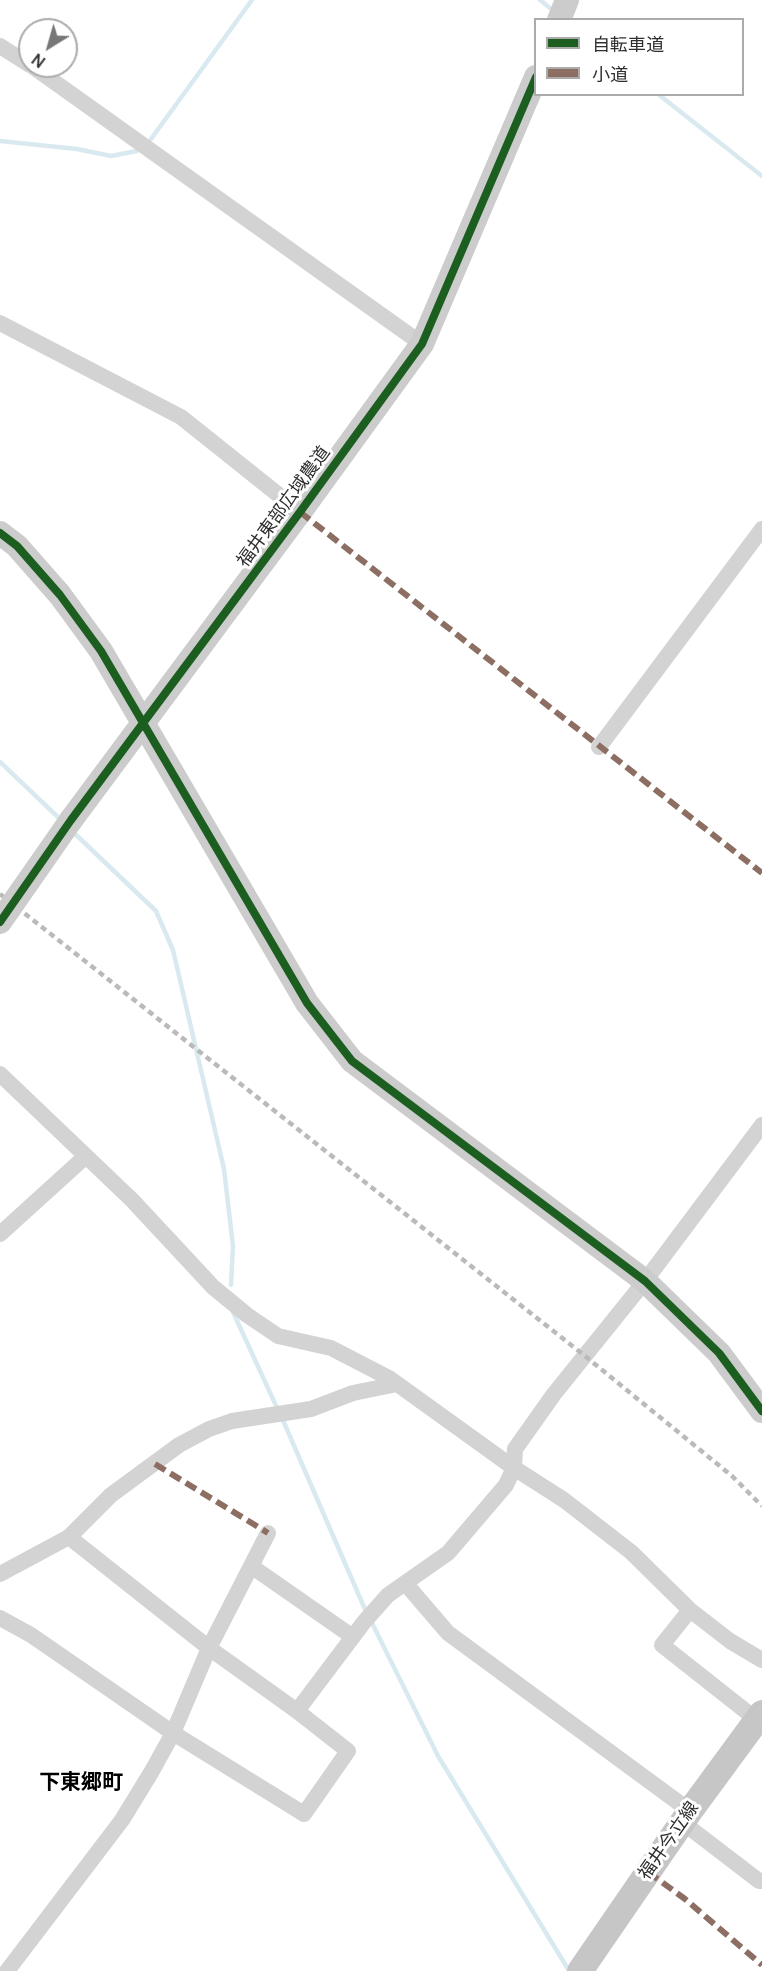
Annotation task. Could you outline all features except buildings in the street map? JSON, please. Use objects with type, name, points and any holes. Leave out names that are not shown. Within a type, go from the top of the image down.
[{"type":"main road","name":"福井今立線","points":[[580,1971],[686,1816],[759,1717]]},
{"type":"street","points":[[560,18],[567,0]]},
{"type":"street","points":[[0,46],[18,57]]},
{"type":"street","points":[[49,78],[422,344]]},
{"type":"street","name":"福井東部広域農道","points":[[0,922],[71,820],[422,344],[534,82]]},
{"type":"street","points":[[0,323],[181,417],[300,512]]},
{"type":"street","points":[[599,747],[762,529]]},
{"type":"street","points":[[0,533],[17,546],[60,595],[101,651],[307,1003],[352,1061],[645,1281],[719,1353],[762,1411]]},
{"type":"street","points":[[0,1074],[132,1200],[213,1287],[248,1315],[278,1336],[331,1347],[397,1384],[513,1468],[564,1500],[631,1552],[690,1610],[730,1641],[762,1660]]},
{"type":"street","points":[[297,1711],[388,1595],[447,1553],[506,1485],[513,1468],[515,1449],[554,1394],[645,1281],[762,1125]]},
{"type":"street","points":[[0,1234],[86,1156]]},
{"type":"street","points":[[0,1574],[69,1537],[111,1495],[179,1445],[209,1428],[232,1421],[311,1409],[353,1393],[397,1384]]},
{"type":"street","points":[[7,1971],[122,1820],[173,1733],[209,1648],[268,1533]]},
{"type":"street","points":[[0,1618],[32,1635],[173,1733],[304,1814],[348,1751],[209,1648],[69,1537]]},
{"type":"street","points":[[251,1566],[353,1637]]},
{"type":"street","points":[[405,1583],[448,1633],[686,1816],[759,1881],[762,1881]]},
{"type":"street","points":[[690,1610],[662,1645],[759,1717]]},
{"type":"waterway","points":[[151,139],[252,0]]},
{"type":"waterway","points":[[540,0],[550,8]]},
{"type":"waterway","points":[[661,96],[762,176]]},
{"type":"waterway","points":[[0,141],[77,149],[111,156],[137,151]]},
{"type":"waterway","points":[[0,762],[61,820]]},
{"type":"waterway","points":[[71,830],[156,911],[173,950],[224,1169],[233,1246],[231,1285]]},
{"type":"waterway","points":[[233,1312],[278,1410]]},
{"type":"waterway","points":[[282,1418],[367,1614]]},
{"type":"waterway","points":[[371,1621],[438,1756],[568,1969]]},
{"type":"railway","points":[[0,894],[585,1356],[732,1476],[762,1506]]},
{"type":"marked path","points":[[300,512],[762,873]]},
{"type":"marked path","points":[[155,1464],[268,1533]]},
{"type":"marked path","points":[[648,1872],[685,1899],[762,1965]]},
{"type":"cycle path","points":[[0,922],[71,820],[422,344],[534,82]]},
{"type":"cycle path","points":[[0,533],[17,546],[60,595],[101,651],[307,1003],[352,1061],[645,1281],[719,1353],[762,1411]]},
{"type":"district","name":"下東郷町","points":[[81,1783]]}]
